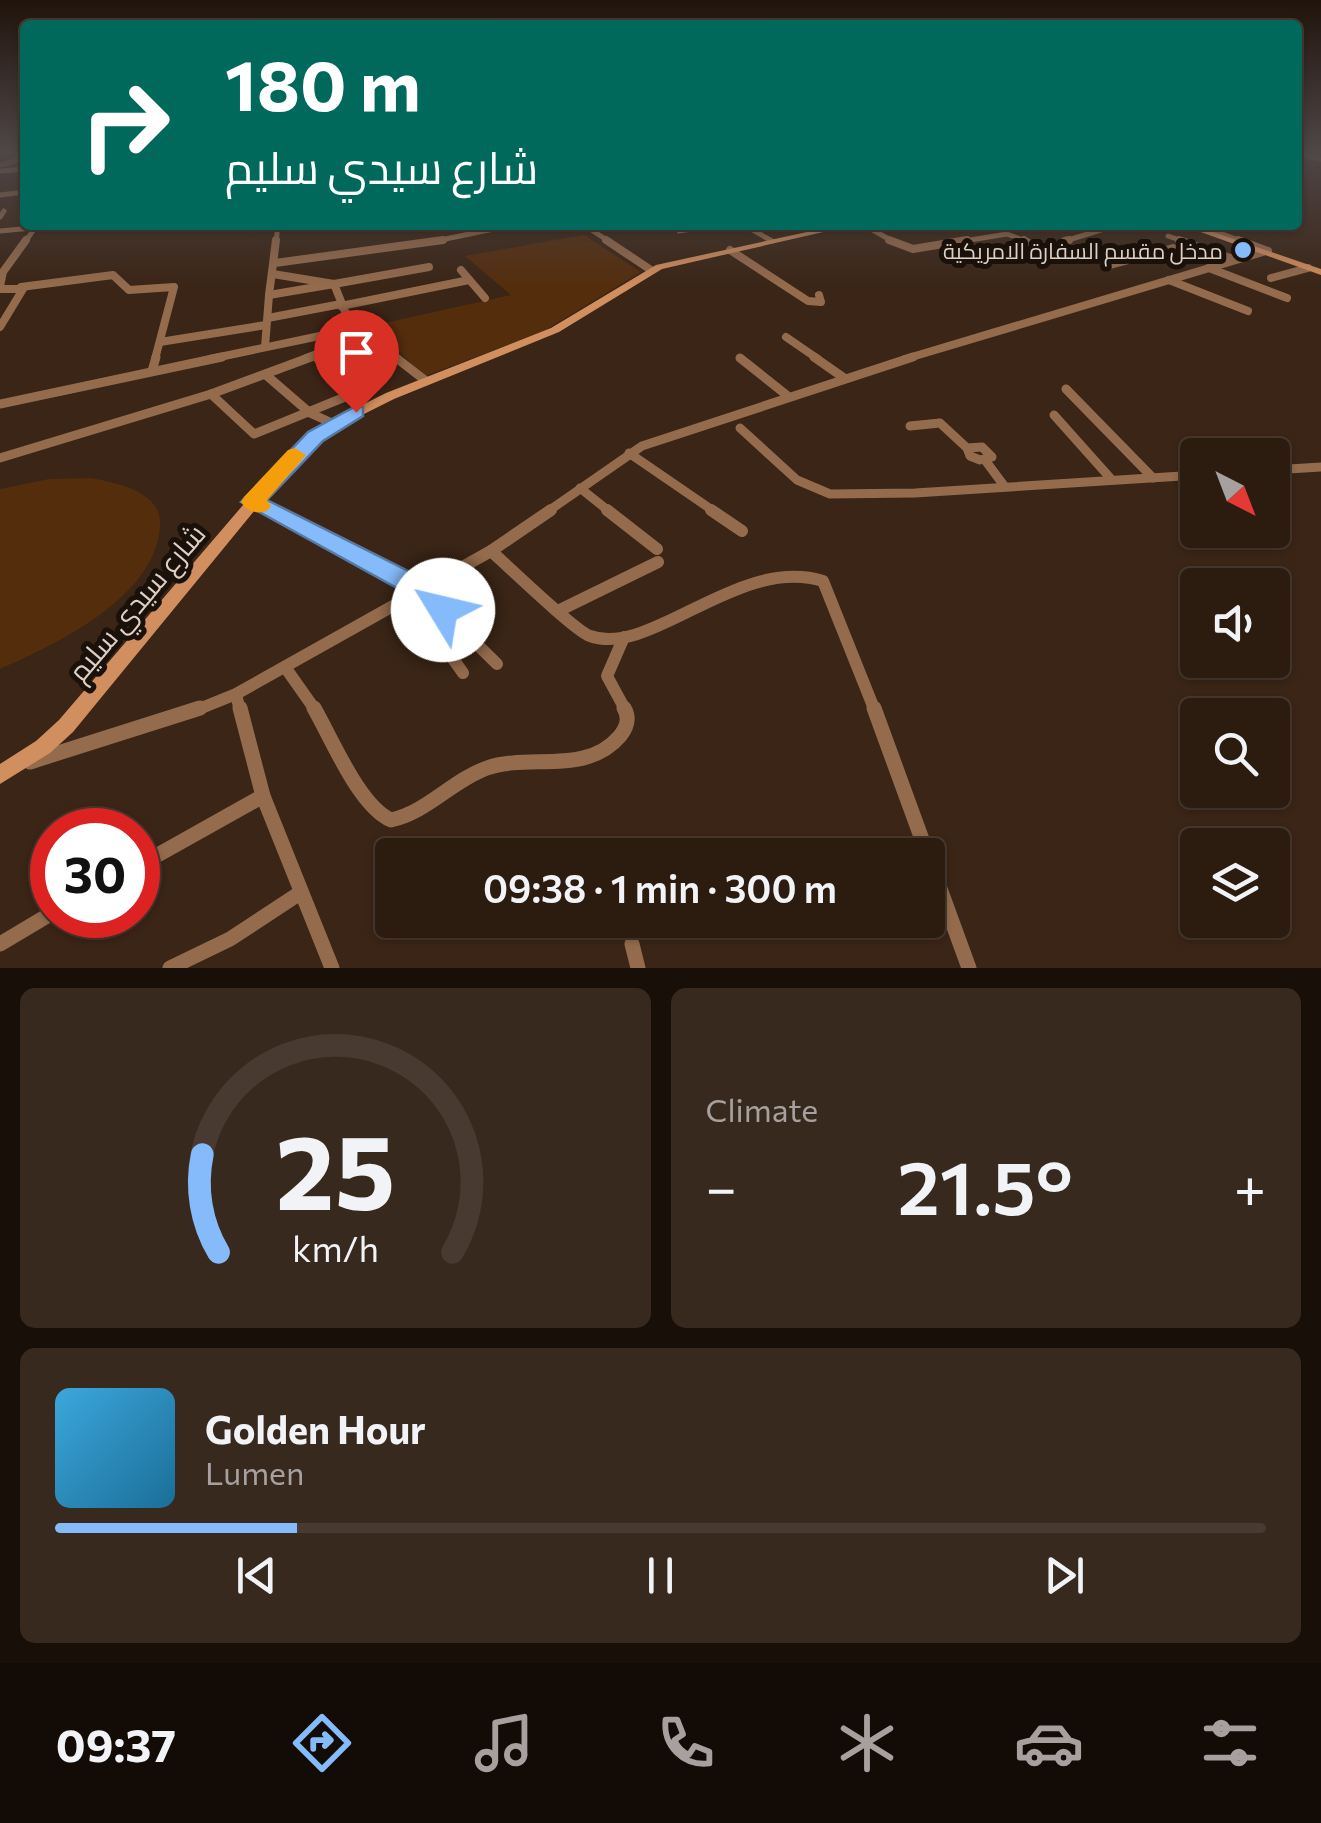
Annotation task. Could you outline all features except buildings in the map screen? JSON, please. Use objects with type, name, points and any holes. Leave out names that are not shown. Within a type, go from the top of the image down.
[{"type":"main road","name":"شارع سيدي سليم","points":[[0,776],[66,726],[252,502],[292,458],[334,424],[426,381],[555,330],[651,270],[826,230]]},
{"type":"main road","points":[[1199,230],[1321,272]]},
{"type":"street","points":[[34,230],[3,272],[0,288],[113,276],[130,290],[172,286],[174,294],[152,371]]},
{"type":"street","points":[[265,347],[278,230]]},
{"type":"street","points":[[276,263],[433,242],[482,230]]},
{"type":"street","points":[[591,230],[651,270]]},
{"type":"street","points":[[679,232],[690,230]]},
{"type":"street","points":[[753,230],[772,241]]},
{"type":"street","points":[[874,230],[913,249],[1001,233],[1035,247]]},
{"type":"street","points":[[1065,241],[1101,230]]},
{"type":"street","points":[[1210,230],[1266,253]]},
{"type":"street","points":[[1168,236],[1235,260]]},
{"type":"street","points":[[1110,265],[1173,248],[1287,298]]},
{"type":"street","points":[[730,250],[805,300],[818,303],[823,300],[819,295]]},
{"type":"street","points":[[15,768],[178,717],[236,694],[492,551],[628,454],[658,440],[844,378],[1266,253]]},
{"type":"street","points":[[269,295],[429,267]]},
{"type":"street","points":[[1271,278],[1308,268]]},
{"type":"street","points":[[461,270],[485,298]]},
{"type":"street","points":[[274,274],[334,284]]},
{"type":"street","points":[[160,342],[469,280]]},
{"type":"street","points":[[1170,280],[1248,311]]},
{"type":"street","points":[[334,284],[352,328]]},
{"type":"street","points":[[1267,290],[1282,286]]},
{"type":"street","points":[[0,327],[21,288]]},
{"type":"street","points":[[0,404],[352,328],[362,329],[426,381]]},
{"type":"street","points":[[786,338],[844,378]]},
{"type":"street","points":[[0,458],[211,394],[340,346],[354,352],[377,379],[310,413],[250,434],[211,394]]},
{"type":"street","points":[[740,358],[789,398]]},
{"type":"street","points":[[266,375],[310,413],[334,424]]},
{"type":"street","points":[[1066,389],[1153,478]]},
{"type":"street","points":[[1054,415],[1112,480]]},
{"type":"street","points":[[910,426],[940,422],[967,448],[987,449],[992,457],[985,460],[1005,487]]},
{"type":"street","points":[[740,428],[797,480],[830,494],[1180,476]]},
{"type":"street","points":[[628,454],[742,531]]},
{"type":"street","points":[[1290,469],[1321,467]]},
{"type":"street","points":[[560,610],[658,555],[580,488]]},
{"type":"street","points":[[252,502],[422,590],[497,664]]},
{"type":"street","points":[[492,551],[590,636],[609,640],[764,576],[802,572],[823,581],[855,656],[969,968]]},
{"type":"street","points":[[463,631],[444,646],[463,673]]},
{"type":"street","points":[[284,667],[315,710],[364,798],[379,815],[391,820],[401,818],[486,768],[519,762],[579,762],[618,739],[628,725],[628,713],[607,688],[606,674],[624,636]]},
{"type":"street","points":[[236,694],[263,796],[332,968]]},
{"type":"street","points":[[160,854],[263,796]]},
{"type":"street","points":[[170,968],[230,939],[300,893]]},
{"type":"street","points":[[0,944],[30,926]]},
{"type":"street","points":[[632,944],[638,968]]},
{"type":"shaded area","points":[[584,235],[641,272],[542,332],[425,376],[371,326],[511,295],[465,256]]},
{"type":"shaded area","points":[[91,478],[136,491],[154,504],[160,526],[154,552],[123,596],[100,615],[0,669],[0,489],[49,479]]},
{"type":"slow traffic","points":[[259,506],[252,502],[295,455]]},
{"type":"place","name":"مدخل مقسم السفارة الامريكية","points":[[1243,250]]},
{"type":"route","points":[[356,412],[316,437],[252,502],[422,590],[443,610]]}]
